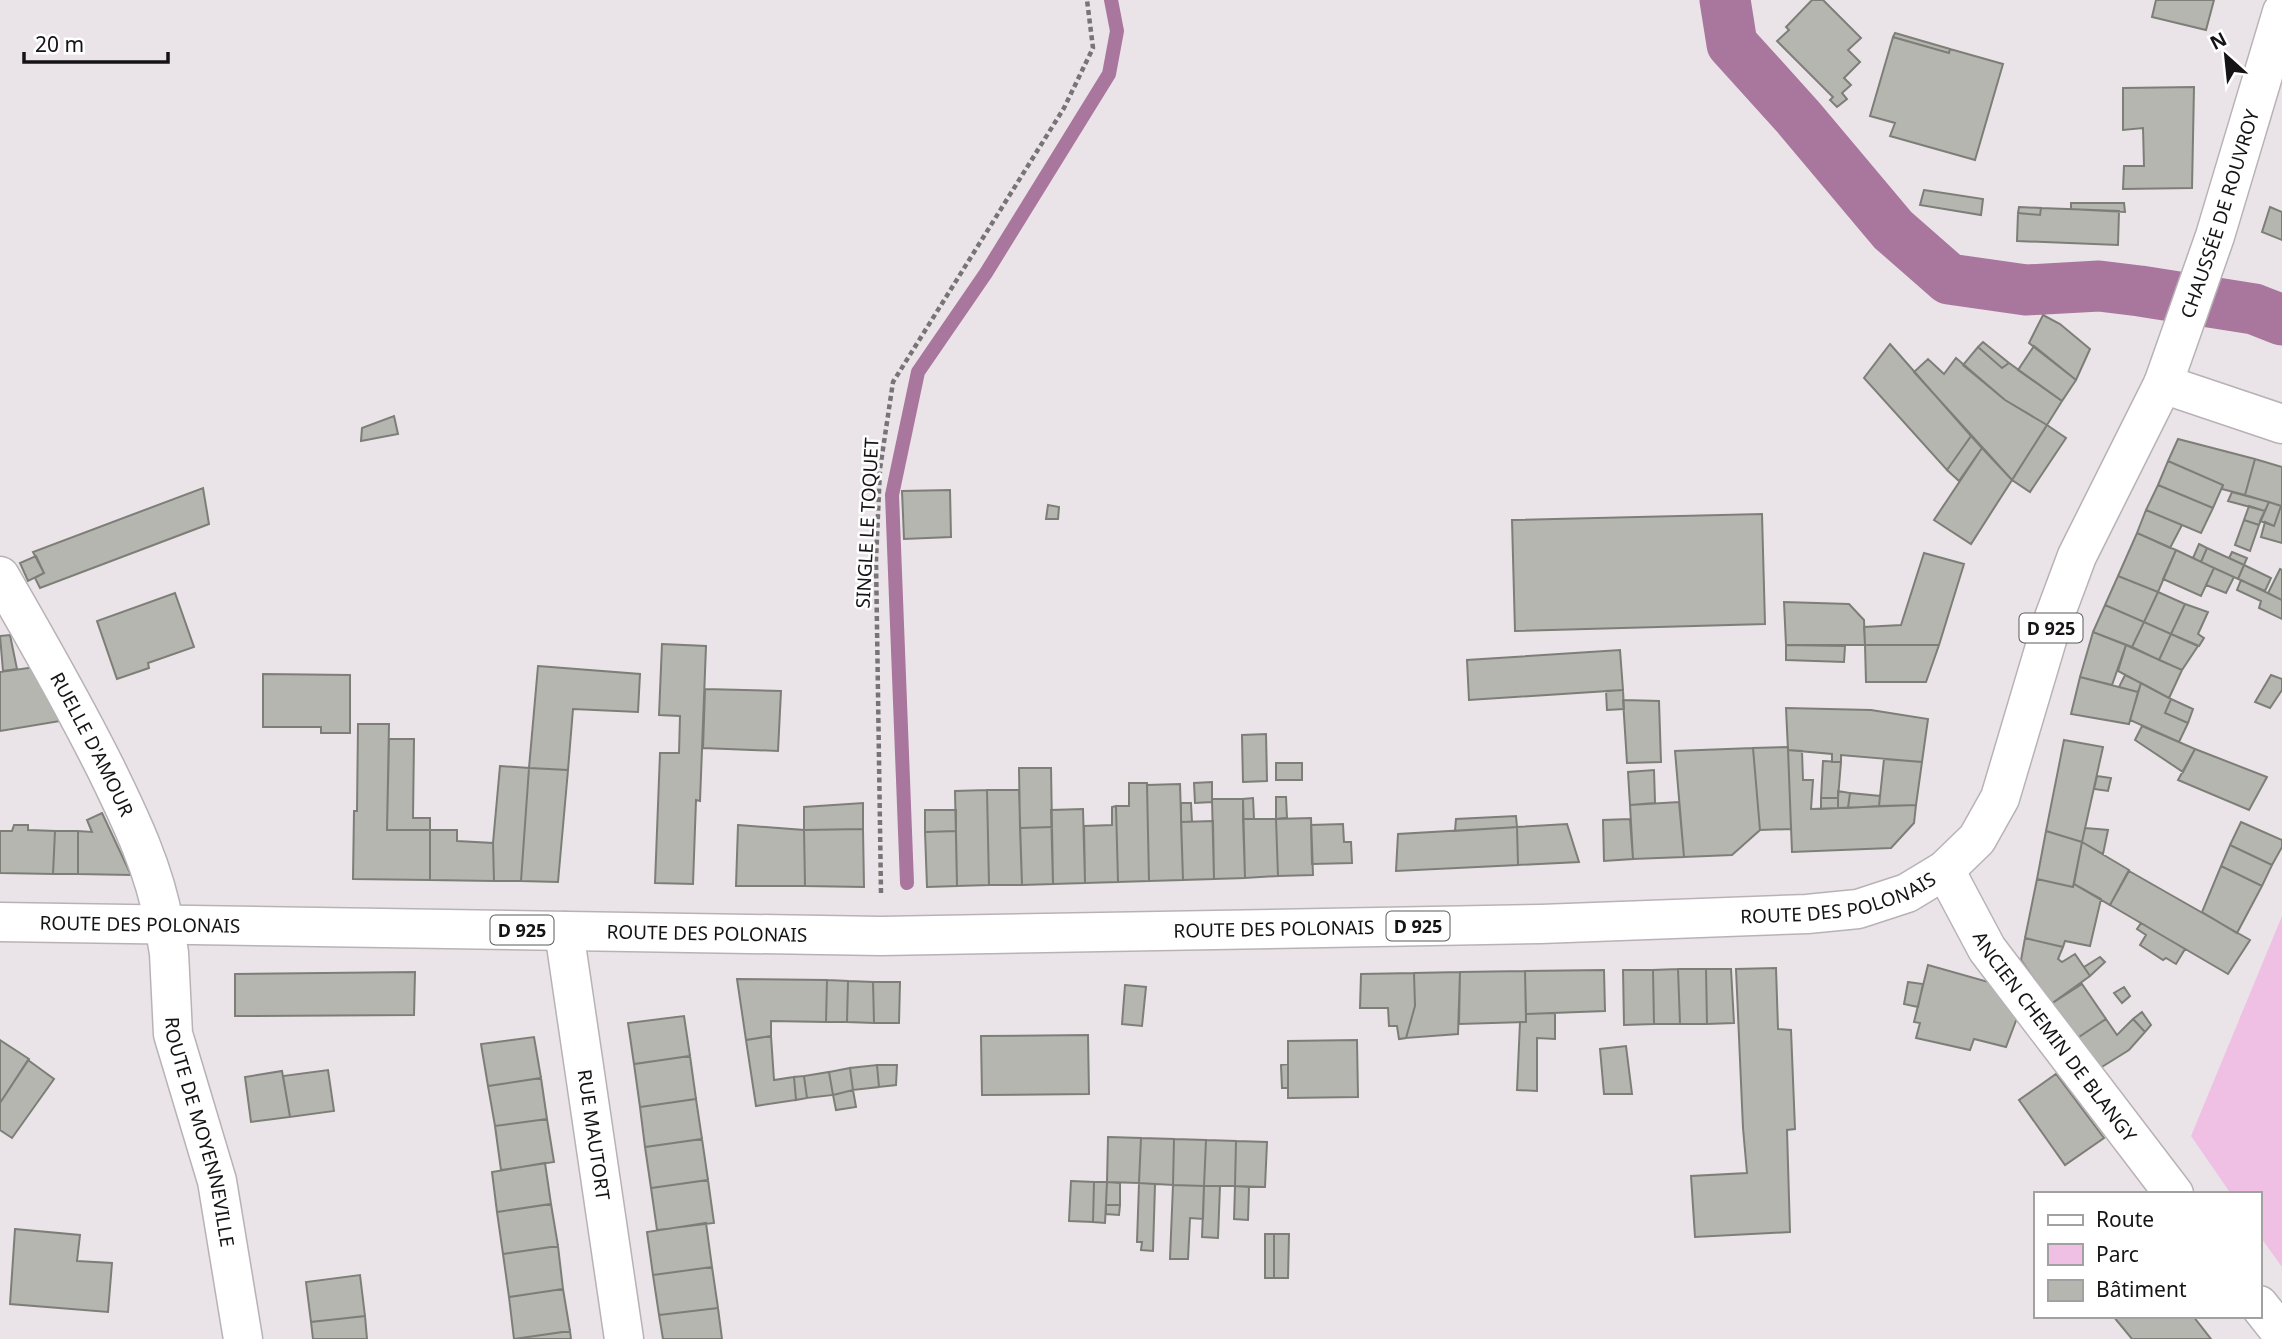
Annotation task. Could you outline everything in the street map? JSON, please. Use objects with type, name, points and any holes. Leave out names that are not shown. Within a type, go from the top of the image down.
[{"type":"main road","name":"CHAUSSÉE DE ROUVROY","points":[[2181,333],[2215,236],[2282,12]]},
{"type":"main road","name":"ROUTE DES POLONAIS","points":[[0,922],[881,936],[1541,924],[1807,914],[1858,909],[1907,893],[1945,870],[1977,839],[2000,798],[2052,622],[2077,556],[2163,384],[2181,333]]},
{"type":"main road","points":[[2163,384],[2282,424]]},
{"type":"main road","name":"RUELLE D'AMOUR","points":[[0,576],[67,690],[126,810],[158,893],[163,924]]},
{"type":"main road","name":"ANCIEN CHEMIN DE BLANGY","points":[[1945,870],[1987,949],[2172,1192]]},
{"type":"main road","name":"ROUTE DE MOYENNEVILLE","points":[[163,924],[169,953],[173,1034],[217,1181],[243,1339]]},
{"type":"main road","name":"RUE MAUTORT","points":[[564,931],[624,1339]]},
{"type":"main road","points":[[2261,1308],[2282,1334]]},
{"type":"path","name":"SINGLE LE TOQUET","points":[[881,936],[876,560],[880,469],[893,382],[1064,108],[1093,48],[1087,0]]},
{"type":"green space","points":[[2282,916],[2282,1267],[2261,1238],[2261,1192],[2230,1192],[2191,1136]]},
{"type":"building","points":[[1812,0],[1823,0],[1861,38],[1848,50],[1860,62],[1844,78],[1851,85],[1842,93],[1847,99],[1837,107],[1830,100],[1833,97],[1777,41],[1789,30],[1786,27]]},
{"type":"building","points":[[2156,0],[2214,0],[2206,30],[2152,17]]},
{"type":"building","points":[[1895,33],[1950,49],[1949,53],[1893,37]]},
{"type":"building","points":[[1893,37],[1949,53],[1950,49],[2003,64],[1975,160],[1890,136],[1895,123],[1870,116]]},
{"type":"building","points":[[2194,87],[2192,188],[2123,189],[2124,166],[2144,166],[2143,128],[2123,130],[2123,88]]},
{"type":"building","points":[[1924,190],[1983,199],[1981,215],[1920,205]]},
{"type":"building","points":[[2071,203],[2124,203],[2125,212],[2071,209]]},
{"type":"building","points":[[2019,207],[2041,208],[2040,215],[2018,213]]},
{"type":"building","points":[[2270,207],[2282,212],[2282,240],[2262,232]]},
{"type":"building","points":[[2041,208],[2119,211],[2118,245],[2017,241],[2018,213],[2040,215]]},
{"type":"building","points":[[2043,315],[2060,324],[2090,349],[2076,380],[2029,343]]},
{"type":"building","points":[[1983,342],[2009,363],[2002,368],[1978,347]]},
{"type":"building","points":[[1890,344],[1971,436],[1947,470],[1864,378]]},
{"type":"building","points":[[2034,346],[2076,380],[2062,401],[2018,370]]},
{"type":"building","points":[[1978,347],[2002,368],[2009,363],[2062,401],[2047,425],[2005,400],[1963,365]]},
{"type":"building","points":[[1956,358],[2005,400],[2047,425],[2012,480],[1914,372],[1928,359],[1944,374]]},
{"type":"building","points":[[394,416],[398,434],[361,441],[362,428]]},
{"type":"building","points":[[2047,425],[2066,438],[2030,492],[2012,480]]},
{"type":"building","points":[[1971,436],[1982,448],[1959,481],[1947,470]]},
{"type":"building","points":[[2178,439],[2255,459],[2245,495],[2222,489],[2223,485],[2168,461]]},
{"type":"building","points":[[1982,448],[2012,480],[1971,544],[1934,520]]},
{"type":"building","points":[[2255,459],[2282,467],[2282,506],[2245,495]]},
{"type":"building","points":[[2168,461],[2223,485],[2213,508],[2158,485]]},
{"type":"building","points":[[2158,485],[2213,508],[2201,533],[2146,510]]},
{"type":"building","points":[[203,488],[209,524],[40,588],[35,578],[44,573],[33,552]]},
{"type":"building","points":[[950,490],[951,537],[904,539],[902,491]]},
{"type":"building","points":[[2232,492],[2269,502],[2265,511],[2228,501]]},
{"type":"building","points":[[2269,502],[2281,506],[2274,526],[2260,521]]},
{"type":"building","points":[[1048,505],[1059,507],[1058,519],[1046,519]]},
{"type":"building","points":[[2249,506],[2265,511],[2259,525],[2244,520]]},
{"type":"building","points":[[2281,506],[2282,543],[2261,537],[2265,522],[2274,526]]},
{"type":"building","points":[[2146,510],[2182,525],[2170,548],[2137,533]]},
{"type":"building","points":[[1762,514],[1765,624],[1515,631],[1512,520]]},
{"type":"building","points":[[2244,520],[2259,525],[2250,551],[2235,545]]},
{"type":"building","points":[[2137,533],[2176,550],[2158,592],[2118,576]]},
{"type":"building","points":[[2199,544],[2207,548],[2201,562],[2193,558]]},
{"type":"building","points":[[2207,548],[2244,565],[2238,579],[2201,562]]},
{"type":"building","points":[[2176,550],[2214,568],[2201,596],[2163,579]]},
{"type":"building","points":[[2232,552],[2247,558],[2244,565],[2229,558]]},
{"type":"building","points":[[1924,553],[1964,564],[1939,645],[1865,645],[1864,627],[1901,625]]},
{"type":"building","points":[[36,556],[44,573],[28,581],[20,563]]},
{"type":"building","points":[[2244,565],[2271,578],[2265,591],[2238,579]]},
{"type":"building","points":[[2214,568],[2234,577],[2226,593],[2206,585]]},
{"type":"building","points":[[2280,569],[2282,570],[2282,600],[2268,593]]},
{"type":"building","points":[[2118,576],[2158,592],[2144,622],[2105,605]]},
{"type":"building","points":[[2241,580],[2282,600],[2282,619],[2259,608],[2261,601],[2237,590]]},
{"type":"building","points":[[2158,592],[2185,604],[2171,634],[2144,622]]},
{"type":"building","points":[[175,593],[194,647],[148,663],[149,668],[117,679],[97,621]]},
{"type":"building","points":[[1784,602],[1849,604],[1864,620],[1865,645],[1786,645]]},
{"type":"building","points":[[2185,604],[2208,612],[2198,634],[2204,638],[2199,646],[2171,634]]},
{"type":"building","points":[[2105,605],[2144,622],[2132,647],[2093,632]]},
{"type":"building","points":[[2144,622],[2171,634],[2159,660],[2132,647]]},
{"type":"building","points":[[2093,632],[2126,645],[2112,685],[2080,677]]},
{"type":"building","points":[[2171,634],[2198,646],[2182,670],[2159,660]]},
{"type":"building","points":[[10,635],[17,669],[3,671],[0,636]]},
{"type":"building","points":[[662,644],[706,646],[700,801],[696,800],[693,884],[655,883],[660,753],[679,753],[680,716],[659,715]]},
{"type":"building","points":[[1786,645],[1845,646],[1844,662],[1786,660]]},
{"type":"building","points":[[1865,645],[1939,645],[1926,682],[1866,682]]},
{"type":"building","points":[[2126,645],[2182,670],[2169,698],[2118,671]]},
{"type":"building","points":[[1620,650],[1623,690],[1469,700],[1467,660]]},
{"type":"building","points":[[538,666],[640,674],[638,712],[573,709],[568,770],[529,768]]},
{"type":"building","points":[[35,667],[60,721],[0,731],[0,672]]},
{"type":"building","points":[[263,674],[350,675],[350,733],[321,733],[321,727],[263,727]]},
{"type":"building","points":[[2125,675],[2141,683],[2138,692],[2119,687]]},
{"type":"building","points":[[2271,675],[2282,679],[2282,690],[2270,708],[2255,702]]},
{"type":"building","points":[[2080,677],[2138,692],[2129,724],[2071,714]]},
{"type":"building","points":[[2141,683],[2171,699],[2165,713],[2188,723],[2179,742],[2130,720]]},
{"type":"building","points":[[705,689],[781,691],[778,751],[703,748]]},
{"type":"building","points":[[1623,690],[1624,709],[1607,710],[1606,691]]},
{"type":"building","points":[[2171,699],[2193,709],[2188,723],[2165,713]]},
{"type":"building","points":[[1623,700],[1659,701],[1661,762],[1627,763]]},
{"type":"building","points":[[1786,708],[1871,710],[1928,719],[1922,762],[1841,755],[1841,762],[1832,762],[1832,754],[1788,750]]},
{"type":"building","points":[[358,724],[389,724],[387,830],[430,830],[430,880],[353,879]]},
{"type":"building","points":[[2142,726],[2195,749],[2183,772],[2135,740]]},
{"type":"building","points":[[1266,734],[1267,781],[1243,782],[1242,735]]},
{"type":"building","points":[[389,739],[414,739],[413,818],[430,818],[430,830],[387,830]]},
{"type":"building","points":[[2064,740],[2103,747],[2082,842],[2046,831]]},
{"type":"building","points":[[1788,747],[1791,829],[1760,830],[1753,748]]},
{"type":"building","points":[[1753,748],[1760,830],[1732,855],[1684,857],[1675,751]]},
{"type":"building","points":[[2195,749],[2267,777],[2249,810],[2178,780]]},
{"type":"building","points":[[1788,750],[1802,751],[1803,780],[1813,780],[1811,809],[1916,805],[1914,823],[1891,848],[1792,852]]},
{"type":"building","points":[[1884,759],[1922,762],[1916,805],[1879,806]]},
{"type":"building","points":[[1823,761],[1841,762],[1838,798],[1821,798]]},
{"type":"building","points":[[1276,763],[1302,763],[1302,780],[1276,780]]},
{"type":"building","points":[[500,766],[529,768],[521,881],[494,881],[493,843]]},
{"type":"building","points":[[529,768],[568,770],[558,882],[521,881]]},
{"type":"building","points":[[1019,768],[1051,768],[1052,827],[1020,828]]},
{"type":"building","points":[[1654,770],[1655,803],[1630,805],[1628,772]]},
{"type":"building","points":[[2097,776],[2111,778],[2108,791],[2094,789]]},
{"type":"building","points":[[1212,782],[1212,802],[1195,803],[1194,783]]},
{"type":"building","points":[[1129,783],[1147,783],[1149,881],[1118,882],[1116,806],[1129,806]]},
{"type":"building","points":[[1180,784],[1183,880],[1149,881],[1147,785]]},
{"type":"building","points":[[987,790],[1019,790],[1022,885],[989,885]]},
{"type":"building","points":[[987,790],[989,885],[957,886],[955,791]]},
{"type":"building","points":[[1838,791],[1850,793],[1848,808],[1838,808]]},
{"type":"building","points":[[1850,793],[1880,796],[1879,806],[1848,808]]},
{"type":"building","points":[[1276,797],[1286,797],[1287,818],[1276,819]]},
{"type":"building","points":[[1253,798],[1254,819],[1243,819],[1243,799]]},
{"type":"building","points":[[1821,798],[1838,798],[1838,808],[1821,809]]},
{"type":"building","points":[[1212,799],[1243,799],[1245,878],[1214,879]]},
{"type":"building","points":[[1679,802],[1684,857],[1633,859],[1630,805]]},
{"type":"building","points":[[863,803],[863,829],[804,830],[804,807]]},
{"type":"building","points":[[1181,803],[1191,803],[1192,822],[1181,822]]},
{"type":"building","points":[[1116,806],[1118,882],[1085,883],[1084,826],[1112,825],[1112,807]]},
{"type":"building","points":[[1083,809],[1085,883],[1053,884],[1051,810]]},
{"type":"building","points":[[925,810],[956,810],[956,831],[925,832]]},
{"type":"building","points":[[102,813],[131,875],[78,874],[78,831],[92,832],[87,820]]},
{"type":"building","points":[[1516,816],[1517,827],[1455,831],[1456,819]]},
{"type":"building","points":[[1311,818],[1313,875],[1278,876],[1276,819]]},
{"type":"building","points":[[1243,819],[1276,819],[1278,876],[1245,878]]},
{"type":"building","points":[[1630,819],[1633,859],[1604,861],[1603,820]]},
{"type":"building","points":[[1213,821],[1214,879],[1183,880],[1181,822]]},
{"type":"building","points":[[2241,822],[2282,840],[2282,847],[2272,865],[2230,845]]},
{"type":"building","points":[[1343,824],[1344,842],[1351,842],[1352,863],[1312,864],[1311,825]]},
{"type":"building","points":[[1567,824],[1579,862],[1518,865],[1517,827]]},
{"type":"building","points":[[14,825],[28,825],[28,830],[55,831],[53,874],[0,873],[0,831],[12,831]]},
{"type":"building","points":[[738,825],[804,830],[805,886],[736,886]]},
{"type":"building","points":[[1052,827],[1053,884],[1022,885],[1020,828]]},
{"type":"building","points":[[1517,827],[1518,865],[1396,871],[1398,834]]},
{"type":"building","points":[[2085,828],[2108,830],[2103,854],[2082,842]]},
{"type":"building","points":[[863,829],[864,887],[805,886],[804,830]]},
{"type":"building","points":[[430,830],[457,830],[457,841],[493,843],[494,881],[430,880]]},
{"type":"building","points":[[55,831],[78,831],[78,874],[53,874]]},
{"type":"building","points":[[956,831],[957,886],[927,887],[925,832]]},
{"type":"building","points":[[2046,831],[2082,842],[2073,887],[2037,879]]},
{"type":"building","points":[[2082,842],[2129,870],[2110,905],[2074,884]]},
{"type":"building","points":[[2230,845],[2272,865],[2262,886],[2221,866]]},
{"type":"building","points":[[2221,866],[2262,886],[2237,933],[2202,912]]},
{"type":"building","points":[[2129,871],[2250,940],[2228,974],[2110,905]]},
{"type":"building","points":[[2037,879],[2073,887],[2074,884],[2101,899],[2090,946],[2065,941],[2063,947],[2025,938]]},
{"type":"building","points":[[2141,923],[2185,949],[2176,964],[2166,958],[2163,960],[2140,945],[2146,935],[2137,929]]},
{"type":"building","points":[[2025,938],[2063,947],[2058,959],[2062,962],[2075,954],[2090,976],[2051,1004],[2021,960]]},
{"type":"building","points":[[2100,957],[2105,962],[2090,976],[2084,967]]},
{"type":"building","points":[[1928,965],[1992,983],[2017,1018],[2006,1047],[1974,1039],[1970,1050],[1916,1038],[1920,1023],[1914,1022]]},
{"type":"building","points":[[1776,968],[1778,1029],[1791,1030],[1795,1129],[1787,1130],[1790,1232],[1695,1237],[1691,1176],[1747,1173],[1736,969]]},
{"type":"building","points":[[1678,969],[1680,1024],[1654,1024],[1653,970]]},
{"type":"building","points":[[1678,969],[1706,969],[1707,1024],[1680,1024]]},
{"type":"building","points":[[1706,969],[1731,969],[1734,1023],[1707,1024]]},
{"type":"building","points":[[1604,970],[1605,1011],[1526,1014],[1525,971]]},
{"type":"building","points":[[1623,970],[1653,970],[1654,1024],[1624,1025]]},
{"type":"building","points":[[1525,971],[1526,1022],[1459,1024],[1460,972]]},
{"type":"building","points":[[415,972],[414,1015],[235,1016],[235,974]]},
{"type":"building","points":[[1460,972],[1458,1034],[1406,1038],[1415,1006],[1414,973]]},
{"type":"building","points":[[1414,973],[1415,1006],[1406,1038],[1399,1039],[1397,1026],[1389,1026],[1388,1008],[1360,1008],[1361,974]]},
{"type":"building","points":[[737,979],[827,980],[826,1022],[771,1021],[771,1036],[746,1040]]},
{"type":"building","points":[[827,980],[848,981],[847,1022],[826,1022]]},
{"type":"building","points":[[848,981],[873,982],[874,1023],[847,1022]]},
{"type":"building","points":[[873,982],[900,982],[899,1023],[874,1023]]},
{"type":"building","points":[[1908,982],[1923,984],[1918,1007],[1904,1004]]},
{"type":"building","points":[[2082,984],[2106,1019],[2076,1039],[2051,1004]]},
{"type":"building","points":[[1125,985],[1146,987],[1142,1026],[1122,1024]]},
{"type":"building","points":[[2124,987],[2130,996],[2122,1003],[2114,993]]},
{"type":"building","points":[[2142,1012],[2151,1025],[2145,1032],[2133,1019]]},
{"type":"building","points":[[1555,1013],[1555,1039],[1537,1038],[1537,1091],[1517,1090],[1520,1022],[1526,1022],[1526,1014]]},
{"type":"building","points":[[684,1016],[690,1056],[634,1064],[628,1023]]},
{"type":"building","points":[[2106,1019],[2117,1035],[2133,1019],[2145,1032],[2129,1050],[2097,1070],[2076,1039]]},
{"type":"building","points":[[1088,1035],[1089,1094],[982,1095],[981,1036]]},
{"type":"building","points":[[771,1036],[774,1080],[794,1077],[796,1100],[756,1106],[746,1040]]},
{"type":"building","points":[[534,1037],[541,1078],[488,1086],[481,1044]]},
{"type":"building","points":[[0,1040],[29,1059],[0,1103]]},
{"type":"building","points":[[1357,1040],[1358,1097],[1288,1098],[1288,1041]]},
{"type":"building","points":[[1626,1046],[1632,1094],[1604,1094],[1600,1049]]},
{"type":"building","points":[[690,1056],[696,1099],[640,1107],[634,1064]]},
{"type":"building","points":[[28,1060],[54,1079],[12,1138],[0,1130],[0,1103]]},
{"type":"building","points":[[1288,1064],[1288,1088],[1282,1088],[1281,1065]]},
{"type":"building","points":[[877,1065],[897,1065],[896,1085],[879,1087]]},
{"type":"building","points":[[877,1065],[879,1087],[853,1090],[850,1068]]},
{"type":"building","points":[[850,1068],[853,1090],[833,1095],[829,1072]]},
{"type":"building","points":[[328,1070],[334,1111],[290,1117],[283,1076]]},
{"type":"building","points":[[282,1071],[290,1117],[251,1122],[245,1077]]},
{"type":"building","points":[[829,1072],[833,1095],[807,1098],[804,1076]]},
{"type":"building","points":[[2056,1074],[2104,1138],[2065,1165],[2019,1100]]},
{"type":"building","points":[[804,1076],[807,1098],[796,1100],[794,1077]]},
{"type":"building","points":[[541,1078],[547,1119],[495,1126],[488,1086]]},
{"type":"building","points":[[853,1090],[856,1107],[836,1110],[833,1095]]},
{"type":"building","points":[[696,1099],[702,1139],[645,1147],[640,1107]]},
{"type":"building","points":[[547,1119],[554,1162],[501,1170],[495,1126]]},
{"type":"building","points":[[1108,1137],[1141,1138],[1139,1183],[1107,1182]]},
{"type":"building","points":[[1141,1138],[1174,1139],[1173,1185],[1139,1183]]},
{"type":"building","points":[[702,1139],[708,1180],[651,1188],[645,1147]]},
{"type":"building","points":[[1174,1139],[1206,1140],[1204,1186],[1173,1185]]},
{"type":"building","points":[[1206,1140],[1236,1141],[1235,1186],[1204,1186]]},
{"type":"building","points":[[1236,1141],[1267,1142],[1265,1187],[1235,1186]]},
{"type":"building","points":[[545,1163],[551,1204],[497,1212],[492,1172]]},
{"type":"building","points":[[708,1180],[714,1223],[657,1230],[651,1188]]},
{"type":"building","points":[[1071,1181],[1094,1182],[1093,1222],[1069,1221]]},
{"type":"building","points":[[1094,1182],[1107,1182],[1105,1223],[1093,1222]]},
{"type":"building","points":[[1107,1182],[1120,1183],[1120,1205],[1106,1205]]},
{"type":"building","points":[[1139,1183],[1155,1184],[1153,1251],[1141,1250],[1142,1242],[1137,1242]]},
{"type":"building","points":[[1173,1185],[1204,1186],[1203,1219],[1190,1218],[1188,1259],[1170,1259]]},
{"type":"building","points":[[1204,1186],[1220,1186],[1218,1238],[1202,1237]]},
{"type":"building","points":[[1235,1186],[1249,1187],[1248,1220],[1234,1219]]},
{"type":"building","points":[[551,1204],[558,1246],[503,1254],[497,1212]]},
{"type":"building","points":[[1106,1205],[1120,1205],[1119,1215],[1106,1214]]},
{"type":"building","points":[[706,1223],[712,1267],[653,1275],[647,1232]]},
{"type":"building","points":[[15,1229],[80,1235],[77,1261],[112,1263],[108,1312],[10,1304]]},
{"type":"building","points":[[1265,1234],[1274,1234],[1274,1278],[1265,1278]]},
{"type":"building","points":[[1274,1234],[1289,1234],[1288,1278],[1274,1278]]},
{"type":"building","points":[[558,1246],[563,1289],[509,1297],[503,1254]]},
{"type":"building","points":[[712,1267],[718,1308],[659,1315],[653,1275]]},
{"type":"building","points":[[360,1275],[365,1316],[311,1322],[306,1282]]},
{"type":"building","points":[[563,1289],[570,1331],[514,1339],[509,1297]]},
{"type":"building","points":[[718,1308],[722,1339],[663,1339],[659,1315]]},
{"type":"building","points":[[365,1316],[367,1339],[313,1339],[311,1322]]},
{"type":"building","points":[[2115,1318],[2195,1318],[2211,1339],[2132,1339]]},
{"type":"building","points":[[570,1331],[571,1339],[514,1339]]},
{"type":"waterway","points":[[907,883],[892,495],[918,372],[986,273],[1109,74],[1117,31],[1111,0]]},
{"type":"waterway","points":[[1725,0],[1732,44],[1798,117],[1893,230],[1949,279],[2026,290],[2099,286],[2140,291],[2254,309],[2282,320]]}]
